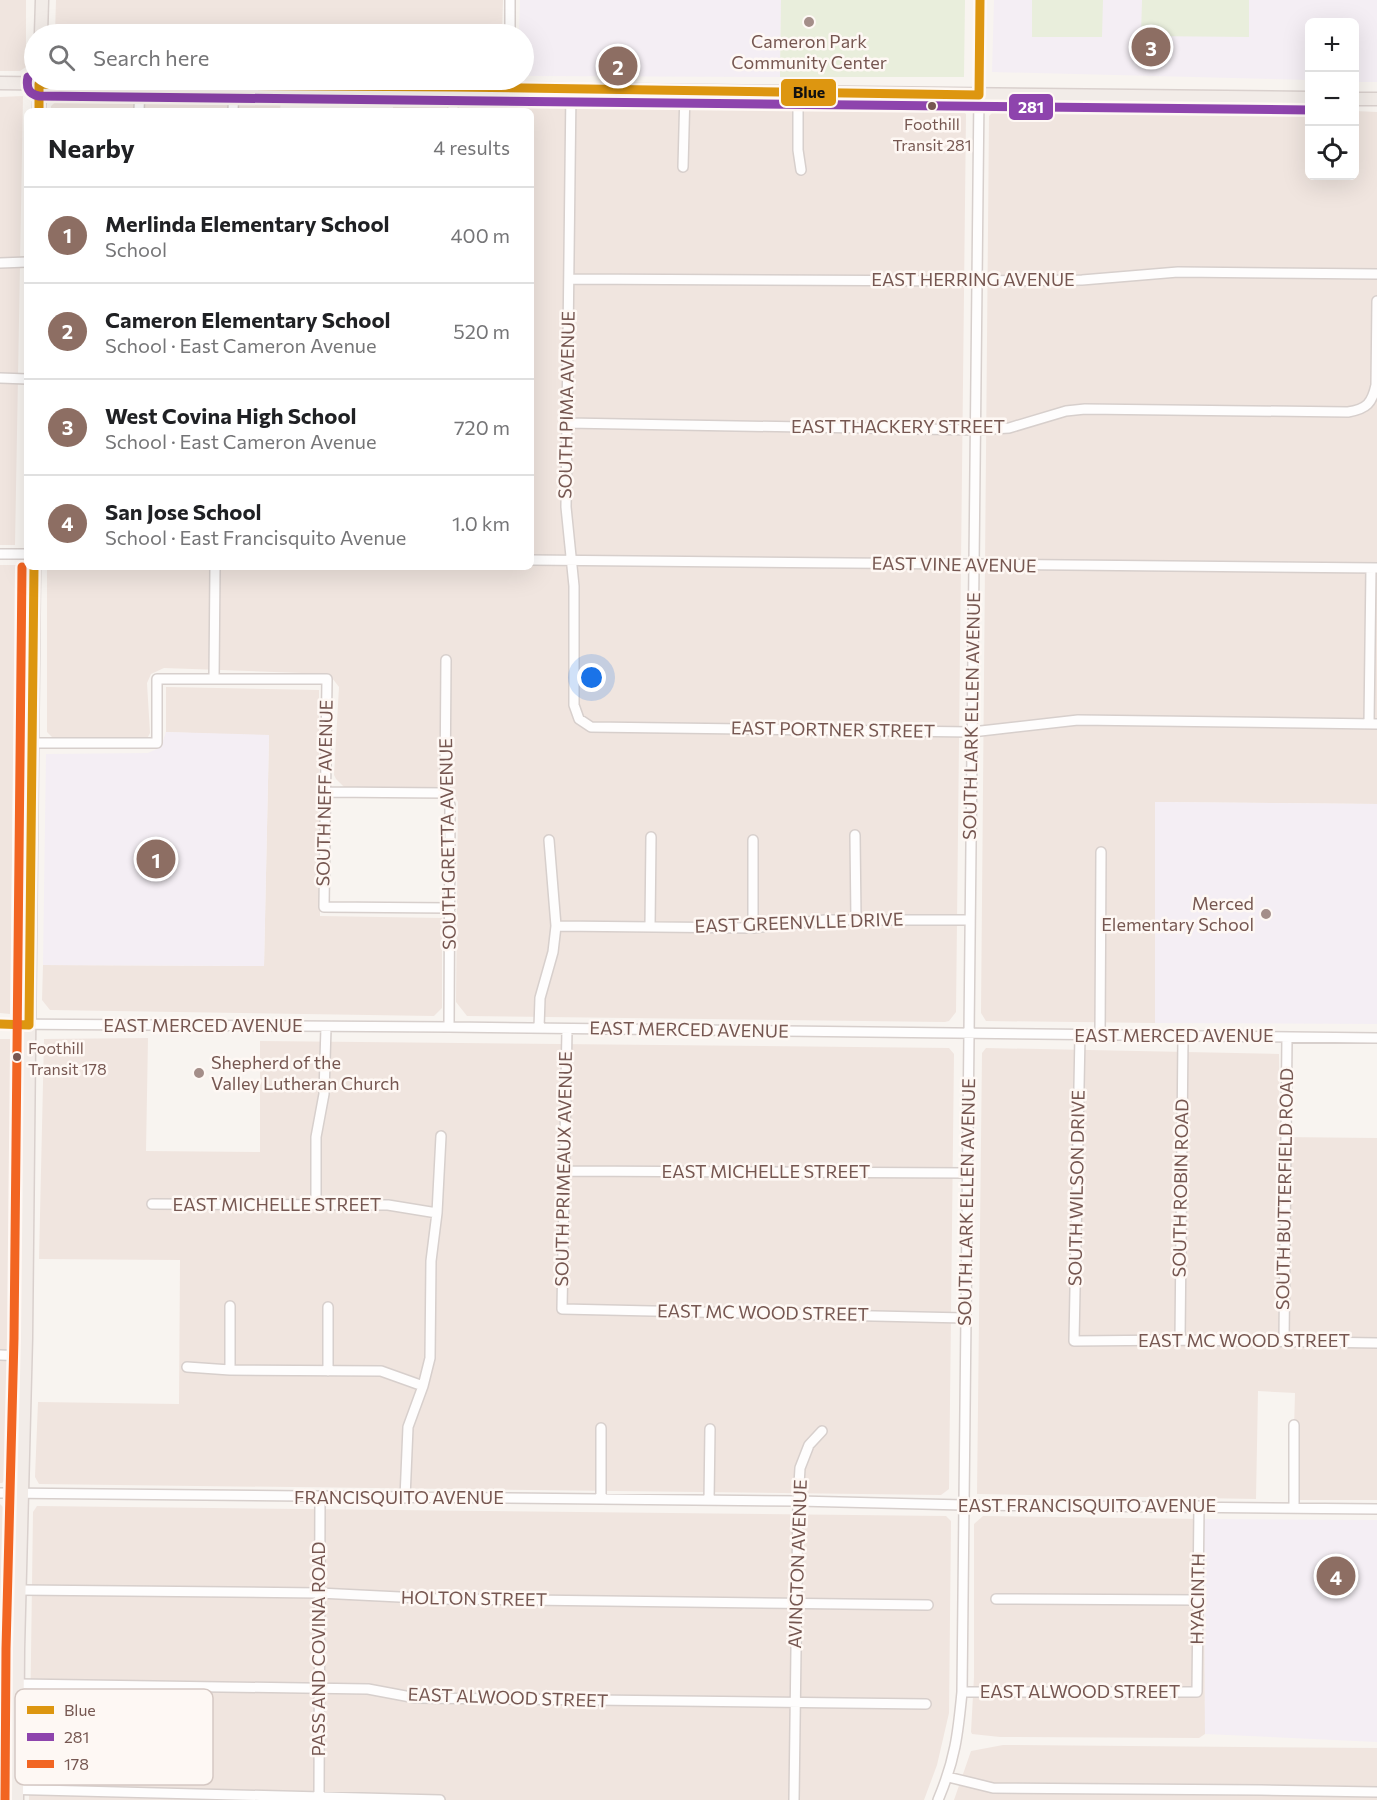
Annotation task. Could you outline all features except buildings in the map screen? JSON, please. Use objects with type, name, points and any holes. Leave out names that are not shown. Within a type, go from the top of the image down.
[{"type":"main road","points":[[41,24],[42,0]]},
{"type":"main road","points":[[0,83],[24,82]]},
{"type":"main road","points":[[534,86],[685,91],[1305,98]]},
{"type":"main road","points":[[39,90],[39,108]]},
{"type":"main road","points":[[1359,99],[1377,99]]},
{"type":"main road","points":[[18,1689],[26,1356],[34,570]]},
{"type":"street","points":[[510,0],[510,24]]},
{"type":"street","name":"SOUTH LARK ELLEN AVENUE","points":[[962,1692],[980,0]]},
{"type":"street","name":"SOUTH PIMA AVENUE","points":[[571,89],[566,507],[574,586],[574,705],[579,719]]},
{"type":"street","points":[[139,108],[140,90]]},
{"type":"street","points":[[233,108],[234,90]]},
{"type":"street","points":[[453,90],[453,108]]},
{"type":"street","points":[[683,167],[685,91]]},
{"type":"street","points":[[798,92],[798,150],[801,170]]},
{"type":"street","points":[[0,263],[24,262]]},
{"type":"street","name":"EAST HERRING AVENUE","points":[[569,279],[977,281],[1082,280],[1178,272],[1377,274]]},
{"type":"street","name":"EAST THACKERY STREET","points":[[567,423],[975,430],[1009,428],[1066,411],[1085,409],[1348,412],[1359,410],[1368,404],[1376,385],[1377,300]]},
{"type":"street","points":[[0,378],[24,379]]},
{"type":"street","points":[[0,554],[24,554]]},
{"type":"street","name":"EAST VINE AVENUE","points":[[534,560],[1374,568]]},
{"type":"street","points":[[1373,723],[1374,568]]},
{"type":"street","points":[[32,743],[157,743],[157,679],[214,679],[215,570]]},
{"type":"street","name":"SOUTH GRETTA AVENUE","points":[[446,660],[445,793],[450,805],[449,1027]]},
{"type":"street","name":"SOUTH NEFF AVENUE","points":[[214,679],[327,679],[324,907],[450,908]]},
{"type":"street","name":"EAST PORTNER STREET","points":[[579,719],[591,727],[972,732],[1078,720],[1373,723]]},
{"type":"street","points":[[326,792],[445,793]]},
{"type":"street","points":[[855,835],[856,919]]},
{"type":"street","points":[[650,926],[651,837]]},
{"type":"street","points":[[539,1028],[540,998],[553,952],[556,926],[549,840]]},
{"type":"street","points":[[753,840],[753,928]]},
{"type":"street","points":[[1100,1036],[1101,852]]},
{"type":"street","name":"EAST GREENVLLE DRIVE","points":[[556,926],[753,928],[825,920],[969,920]]},
{"type":"street","name":"EAST MERCED AVENUE","points":[[0,1024],[1377,1038]]},
{"type":"street","points":[[316,1204],[316,1137],[324,1094],[326,1027]]},
{"type":"street","name":"SOUTH PRIMEAUX AVENUE","points":[[562,1309],[567,1029]]},
{"type":"street","name":"SOUTH WILSON DRIVE","points":[[1074,1341],[1080,1035]]},
{"type":"street","name":"SOUTH ROBIN ROAD","points":[[1179,1340],[1183,1036]]},
{"type":"street","name":"SOUTH BUTTERFIELD ROAD","points":[[1284,1341],[1287,1037]]},
{"type":"street","points":[[405,1498],[408,1427],[423,1386],[430,1358],[431,1261],[437,1213],[441,1136]]},
{"type":"street","name":"EAST MICHELLE STREET","points":[[564,1171],[967,1173]]},
{"type":"street","name":"EAST MICHELLE STREET","points":[[152,1204],[388,1205],[437,1213]]},
{"type":"street","points":[[230,1306],[230,1370]]},
{"type":"street","points":[[328,1307],[328,1371]]},
{"type":"street","name":"EAST MC WOOD STREET","points":[[562,1309],[965,1318]]},
{"type":"street","name":"EAST MC WOOD STREET","points":[[1074,1341],[1377,1343]]},
{"type":"street","points":[[0,1355],[26,1356]]},
{"type":"street","points":[[187,1367],[230,1370],[381,1371],[423,1386]]},
{"type":"street","points":[[1294,1425],[1294,1508]]},
{"type":"street","points":[[600,1428],[600,1499]]},
{"type":"street","points":[[709,1500],[710,1429]]},
{"type":"street","name":"AVINGTON AVENUE","points":[[794,1800],[798,1501],[801,1468],[809,1445],[822,1431]]},
{"type":"street","name":"FRANCISQUITO AVENUE","points":[[0,1493],[798,1501]]},
{"type":"street","name":"PASS AND COVINA ROAD","points":[[319,1799],[320,1497]]},
{"type":"street","name":"EAST FRANCISQUITO AVENUE","points":[[798,1501],[964,1506],[1377,1509]]},
{"type":"street","name":"HYACINTH","points":[[1197,1692],[1199,1506]]},
{"type":"street","name":"HOLTON STREET","points":[[20,1590],[319,1593],[440,1599],[928,1605]]},
{"type":"street","points":[[996,1599],[1198,1600]]},
{"type":"street","points":[[0,1649],[18,1649]]},
{"type":"street","name":"EAST ALWOOD STREET","points":[[18,1684],[368,1689],[416,1698],[926,1704]]},
{"type":"street","points":[[938,1800],[948,1777],[958,1737],[962,1692]]},
{"type":"street","name":"EAST ALWOOD STREET","points":[[962,1692],[1197,1692]]},
{"type":"street","points":[[948,1777],[993,1788],[1261,1790],[1351,1796],[1377,1792]]},
{"type":"street","points":[[0,1789],[17,1795],[440,1800]]},
{"type":"street","points":[[1261,1790],[1261,1800]]},
{"type":"shaded area","points":[[0,0],[26,0],[24,68],[20,71],[0,71]]},
{"type":"shaded area","points":[[56,0],[503,0],[502,24],[55,24]]},
{"type":"shaded area","points":[[520,0],[781,0],[780,77],[534,76],[534,24],[519,24]]},
{"type":"shaded area","points":[[994,0],[1377,0],[1377,82],[1359,82],[1359,18],[1305,18],[1305,80],[992,72]]},
{"type":"shaded area","points":[[23,96],[15,545],[0,545],[0,97]]},
{"type":"shaded area","points":[[60,98],[281,99],[280,108],[51,108]]},
{"type":"shaded area","points":[[393,99],[960,108],[966,114],[956,1012],[949,1021],[467,1016],[456,1002],[458,802],[449,787],[344,787],[334,775],[339,687],[329,674],[164,668],[151,674],[147,683],[150,733],[148,737],[52,737],[47,732],[47,570],[534,570],[534,108],[393,108]]},
{"type":"shaded area","points":[[997,108],[1305,111],[1305,180],[1359,180],[1359,111],[1377,112],[1377,804],[1155,802],[1155,1023],[986,1021],[981,1013],[989,116]]},
{"type":"shaded area","points":[[0,565],[16,565],[10,1014],[0,1013]]},
{"type":"shaded area","points":[[166,687],[319,690],[320,916],[442,918],[442,1008],[434,1016],[50,1010],[42,1000],[43,965],[264,966],[269,736],[166,732]]},
{"type":"shaded area","points":[[166,732],[269,735],[264,966],[43,965],[46,754],[148,753],[162,744]]},
{"type":"shaded area","name":"Merced Elementary School","points":[[1155,802],[1377,804],[1377,1024],[1155,1023]]},
{"type":"shaded area","points":[[148,1038],[146,1151],[260,1152],[260,1041],[949,1048],[954,1054],[949,1489],[941,1495],[39,1484],[35,1477],[38,1402],[179,1404],[180,1260],[39,1259],[44,1039]]},
{"type":"shaded area","points":[[0,1039],[12,1039],[15,1044],[10,1476],[2,1483],[0,1483]]},
{"type":"shaded area","points":[[986,1048],[1279,1054],[1280,1137],[1377,1138],[1377,1500],[1292,1500],[1295,1393],[1258,1391],[1256,1499],[977,1494],[982,1053]]},
{"type":"shaded area","points":[[0,1504],[8,1512],[3,1800],[0,1800]]},
{"type":"shaded area","points":[[37,1506],[946,1516],[951,1521],[949,1713],[937,1765],[924,1800],[29,1800],[29,1785],[213,1785],[213,1689],[31,1689],[33,1512]]},
{"type":"shaded area","points":[[983,1516],[1204,1519],[1205,1734],[1199,1738],[1000,1737],[972,1734],[974,1524]]},
{"type":"shaded area","points":[[1204,1519],[1377,1520],[1377,1742],[1205,1734]]},
{"type":"shaded area","points":[[1003,1745],[1377,1748],[1377,1800],[954,1800],[971,1751]]},
{"type":"green space","points":[[781,0],[965,0],[964,77],[780,77]]},
{"type":"green space","points":[[1032,0],[1103,0],[1102,37],[1032,37]]},
{"type":"green space","points":[[1142,0],[1249,0],[1249,37],[1141,36]]},
{"type":"transit line","name":"Blue","points":[[534,88],[979,95],[980,0]]},
{"type":"transit line","name":"281","points":[[29,90],[32,94],[39,96],[1305,110]]},
{"type":"transit line","name":"Blue","points":[[39,90],[39,108]]},
{"type":"transit line","name":"178","points":[[5,1800],[6,1649],[14,1338],[22,567]]},
{"type":"transit line","name":"Blue","points":[[0,1024],[29,1025],[34,570]]},
{"type":"place","name":"Cameron Park Community Center","points":[[809,22]]},
{"type":"place","name":"West Covina High School","points":[[1151,47]]},
{"type":"place","name":"Cameron Elementary School","points":[[618,66]]},
{"type":"place","name":"Foothill Transit 281","points":[[932,106]]},
{"type":"place","name":"Merlinda Elementary School","points":[[156,859]]},
{"type":"place","name":"Merced Elementary School","points":[[1266,914]]},
{"type":"place","name":"Foothill Transit 178","points":[[17,1057]]},
{"type":"place","name":"Shepherd of the Valley Lutheran Church","points":[[199,1073]]},
{"type":"place","name":"San Jose School","points":[[1336,1576]]}]
